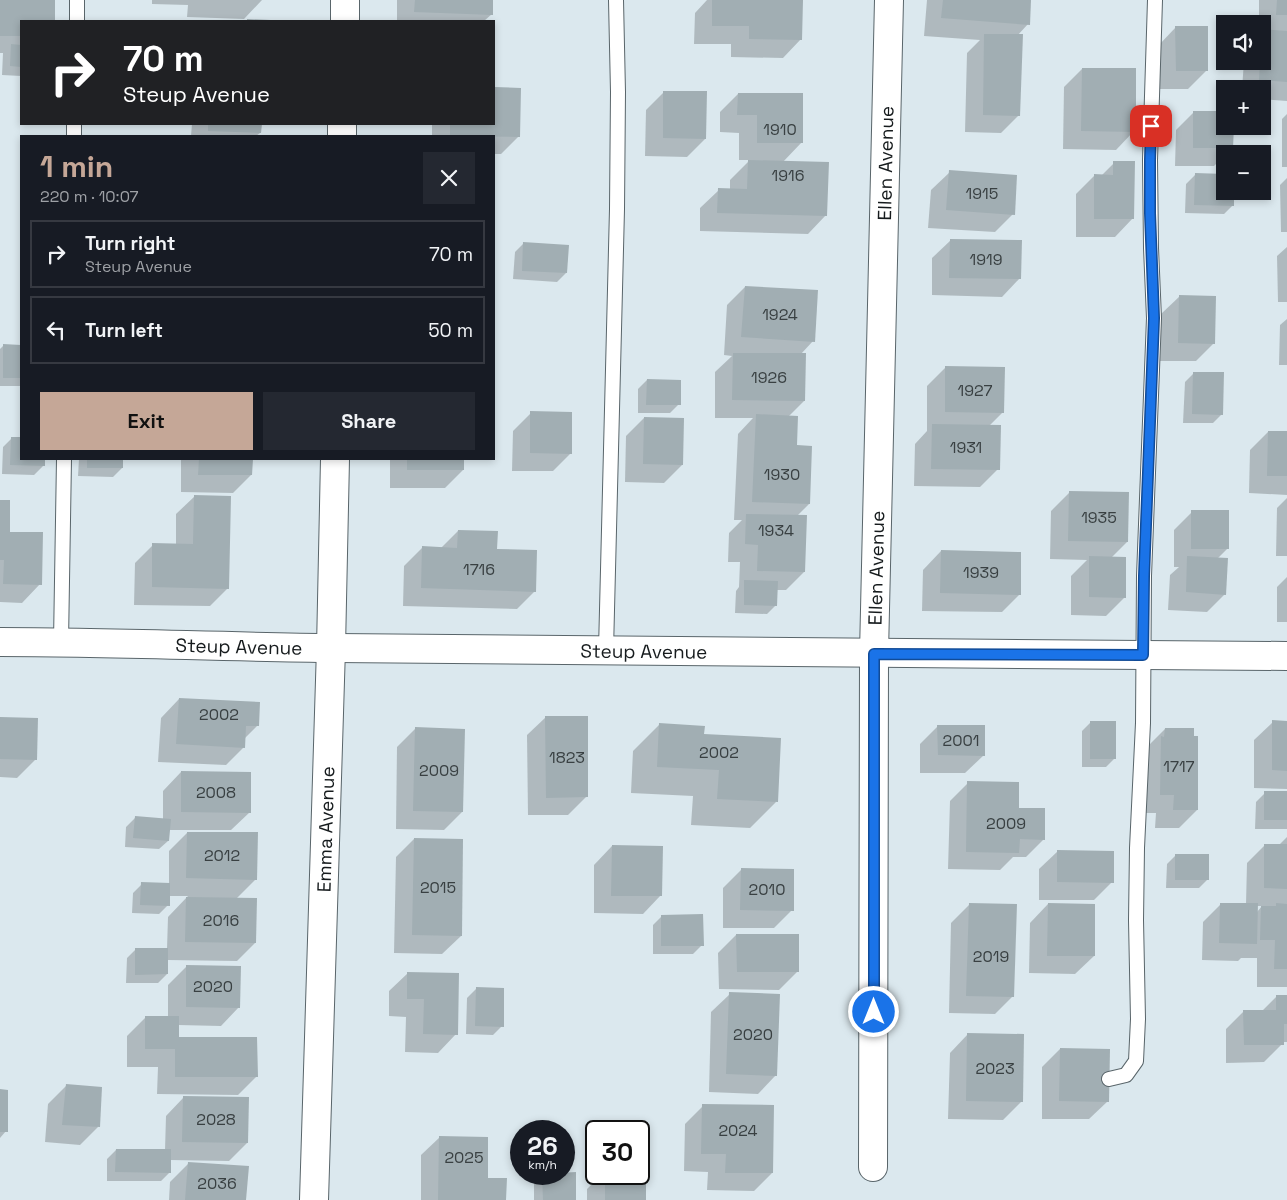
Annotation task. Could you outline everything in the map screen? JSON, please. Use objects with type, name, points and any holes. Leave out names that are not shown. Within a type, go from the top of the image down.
[{"type":"street","points":[[345,0],[345,20]]},
{"type":"street","name":"Ellen Avenue","points":[[873,1167],[874,654],[889,0]]},
{"type":"street","name":"Emma Avenue","points":[[314,1200],[335,460]]},
{"type":"street","name":"Steup Avenue","points":[[0,642],[874,654],[1287,656]]},
{"type":"lane","points":[[77,20],[78,0]]},
{"type":"lane","points":[[606,650],[617,209],[618,92],[616,0]]},
{"type":"lane","points":[[1109,1078],[1126,1075],[1136,1061],[1138,1019],[1137,866],[1143,723],[1145,556],[1154,318],[1150,160],[1155,0]]},
{"type":"lane","points":[[61,642],[64,460]]},
{"type":"building","points":[[0,0],[55,0],[55,20],[20,20],[20,36],[0,36]]},
{"type":"building","points":[[415,0],[493,0],[493,15],[414,12]]},
{"type":"building","points":[[712,0],[803,0],[802,40],[749,39],[749,26],[712,26]]},
{"type":"building","points":[[943,0],[1031,0],[1030,25],[941,18]]},
{"type":"building","points":[[1277,0],[1287,0],[1287,15],[1276,15]]},
{"type":"building","points":[[1175,26],[1208,26],[1208,71],[1176,71]]},
{"type":"building","points":[[1271,30],[1287,31],[1287,82],[1259,80],[1260,70],[1271,70]]},
{"type":"building","points":[[984,34],[1023,34],[1020,116],[983,115]]},
{"type":"building","points":[[11,44],[20,45],[20,67],[10,66]]},
{"type":"building","points":[[1082,68],[1136,68],[1136,132],[1081,131]]},
{"type":"building","points":[[495,87],[521,88],[520,137],[450,135],[450,125],[495,125]]},
{"type":"building","points":[[663,91],[707,91],[706,139],[663,138]]},
{"type":"building","points":[[738,93],[803,93],[803,143],[757,143],[757,115],[737,115]]},
{"type":"building","points":[[1193,111],[1216,111],[1216,135],[1234,135],[1233,145],[1216,145],[1216,148],[1193,148]]},
{"type":"building","points":[[208,125],[262,125],[261,133],[208,131]]},
{"type":"building","points":[[748,160],[829,162],[827,216],[717,213],[718,188],[747,189]]},
{"type":"building","points":[[1113,161],[1135,161],[1134,219],[1094,219],[1094,174],[1113,175]]},
{"type":"building","points":[[949,170],[1017,175],[1015,215],[946,210]]},
{"type":"building","points":[[1195,173],[1216,174],[1216,200],[1234,200],[1234,206],[1194,205]]},
{"type":"building","points":[[950,239],[1022,240],[1021,279],[949,278]]},
{"type":"building","points":[[523,242],[569,245],[567,273],[522,271]]},
{"type":"building","points":[[745,286],[818,290],[815,342],[741,337]]},
{"type":"building","points":[[1179,295],[1216,296],[1215,344],[1178,343]]},
{"type":"building","points":[[3,344],[20,345],[20,378],[3,378]]},
{"type":"building","points":[[733,353],[806,353],[805,401],[732,400]]},
{"type":"building","points":[[945,366],[1005,367],[1004,413],[945,412]]},
{"type":"building","points":[[1193,372],[1224,372],[1223,415],[1192,414]]},
{"type":"building","points":[[647,379],[681,380],[681,405],[646,405]]},
{"type":"building","points":[[530,411],[572,412],[572,454],[530,453]]},
{"type":"building","points":[[756,414],[798,416],[797,445],[812,446],[810,504],[752,502]]},
{"type":"building","points":[[644,417],[684,418],[683,465],[643,464]]},
{"type":"building","points":[[932,424],[1001,425],[1000,470],[931,469]]},
{"type":"building","points":[[1268,431],[1287,431],[1287,476],[1267,476]]},
{"type":"building","points":[[11,437],[20,437],[20,460],[45,460],[45,466],[10,465]]},
{"type":"building","points":[[87,460],[123,460],[123,468],[87,468]]},
{"type":"building","points":[[199,460],[253,460],[252,475],[198,475]]},
{"type":"building","points":[[407,460],[464,460],[464,470],[407,470]]},
{"type":"building","points":[[1069,491],[1129,492],[1128,542],[1068,541]]},
{"type":"building","points":[[194,495],[231,496],[229,589],[152,587],[152,543],[193,544]]},
{"type":"building","points":[[0,500],[10,500],[10,532],[43,532],[42,585],[3,584],[4,560],[0,560]]},
{"type":"building","points":[[1191,510],[1229,510],[1229,549],[1191,549]]},
{"type":"building","points":[[746,514],[807,515],[805,572],[757,571],[758,545],[745,544]]},
{"type":"building","points":[[458,530],[498,531],[497,549],[537,550],[536,592],[421,588],[422,546],[457,548]]},
{"type":"building","points":[[941,550],[1021,552],[1021,595],[940,593]]},
{"type":"building","points":[[1089,556],[1126,557],[1126,598],[1089,597]]},
{"type":"building","points":[[1187,556],[1228,558],[1226,595],[1186,592]]},
{"type":"building","points":[[744,580],[778,581],[777,606],[744,605]]},
{"type":"building","points":[[179,698],[260,702],[259,726],[246,726],[245,748],[176,744]]},
{"type":"building","points":[[545,716],[588,716],[588,797],[546,798]]},
{"type":"building","points":[[0,717],[38,718],[37,760],[0,759]]},
{"type":"building","points":[[1272,720],[1287,721],[1287,771],[1272,770]]},
{"type":"building","points":[[1090,721],[1116,721],[1116,759],[1090,759]]},
{"type":"building","points":[[659,723],[705,726],[704,734],[781,738],[778,802],[717,799],[719,770],[657,767]]},
{"type":"building","points":[[937,725],[985,725],[985,756],[938,755]]},
{"type":"building","points":[[415,727],[465,729],[463,812],[413,811]]},
{"type":"building","points":[[1165,728],[1194,728],[1194,736],[1198,736],[1198,810],[1173,810],[1174,795],[1160,795],[1161,736],[1164,737]]},
{"type":"building","points":[[181,771],[251,772],[251,813],[181,812]]},
{"type":"building","points":[[967,781],[1019,782],[1019,808],[1045,808],[1045,840],[1020,839],[1019,853],[966,852]]},
{"type":"building","points":[[1264,791],[1287,791],[1287,820],[1264,820]]},
{"type":"building","points":[[135,816],[171,819],[169,841],[133,838]]},
{"type":"building","points":[[187,832],[258,832],[257,880],[186,878]]},
{"type":"building","points":[[414,838],[463,839],[462,936],[412,935]]},
{"type":"building","points":[[1264,844],[1287,844],[1287,889],[1264,888]]},
{"type":"building","points":[[612,845],[663,846],[662,896],[611,896]]},
{"type":"building","points":[[1057,850],[1114,851],[1114,883],[1057,882]]},
{"type":"building","points":[[1175,854],[1209,854],[1209,880],[1175,880]]},
{"type":"building","points":[[741,868],[794,869],[794,911],[740,910]]},
{"type":"building","points":[[141,882],[170,883],[170,906],[140,905]]},
{"type":"building","points":[[186,897],[257,898],[256,943],[185,942]]},
{"type":"building","points":[[969,903],[1017,904],[1014,997],[966,996]]},
{"type":"building","points":[[1048,903],[1095,904],[1095,956],[1047,956]]},
{"type":"building","points":[[1220,903],[1258,903],[1257,944],[1219,943]]},
{"type":"building","points":[[1276,903],[1287,904],[1287,969],[1274,969],[1275,940],[1260,940],[1261,906],[1276,906]]},
{"type":"building","points":[[703,914],[704,946],[661,946],[661,915]]},
{"type":"building","points":[[736,934],[799,934],[799,972],[737,972]]},
{"type":"building","points":[[135,948],[168,948],[168,974],[135,975]]},
{"type":"building","points":[[186,965],[241,966],[240,1008],[186,1007]]},
{"type":"building","points":[[407,972],[459,973],[458,1035],[423,1034],[424,999],[407,999]]},
{"type":"building","points":[[476,987],[504,988],[504,1027],[475,1026]]},
{"type":"building","points":[[729,992],[780,994],[777,1076],[726,1074]]},
{"type":"building","points":[[1276,995],[1287,995],[1287,1024],[1284,1024],[1284,1045],[1244,1045],[1243,1010],[1276,1010]]},
{"type":"building","points":[[145,1016],[179,1016],[179,1037],[257,1037],[258,1077],[175,1077],[175,1049],[145,1049]]},
{"type":"building","points":[[967,1033],[1024,1034],[1023,1102],[966,1101]]},
{"type":"building","points":[[1060,1048],[1110,1049],[1109,1102],[1059,1101]]},
{"type":"building","points":[[66,1084],[102,1087],[100,1127],[62,1125]]},
{"type":"building","points":[[0,1089],[8,1090],[8,1132],[0,1132]]},
{"type":"building","points":[[183,1096],[249,1097],[248,1143],[182,1142]]},
{"type":"building","points":[[702,1104],[774,1105],[773,1173],[725,1173],[726,1154],[701,1154]]},
{"type":"building","points":[[439,1136],[488,1137],[488,1178],[507,1178],[506,1200],[438,1200]]},
{"type":"building","points":[[116,1149],[171,1149],[171,1173],[115,1172]]},
{"type":"building","points":[[188,1162],[249,1166],[246,1200],[185,1200]]},
{"type":"building","points":[[575,1172],[576,1200],[543,1200],[542,1185],[575,1185]]},
{"type":"building","points":[[605,1185],[646,1185],[646,1200],[605,1200]]},
{"type":"route","points":[[874,1012],[874,654],[1143,655],[1148,448],[1152,400],[1154,318],[1150,213],[1151,126]]}]
